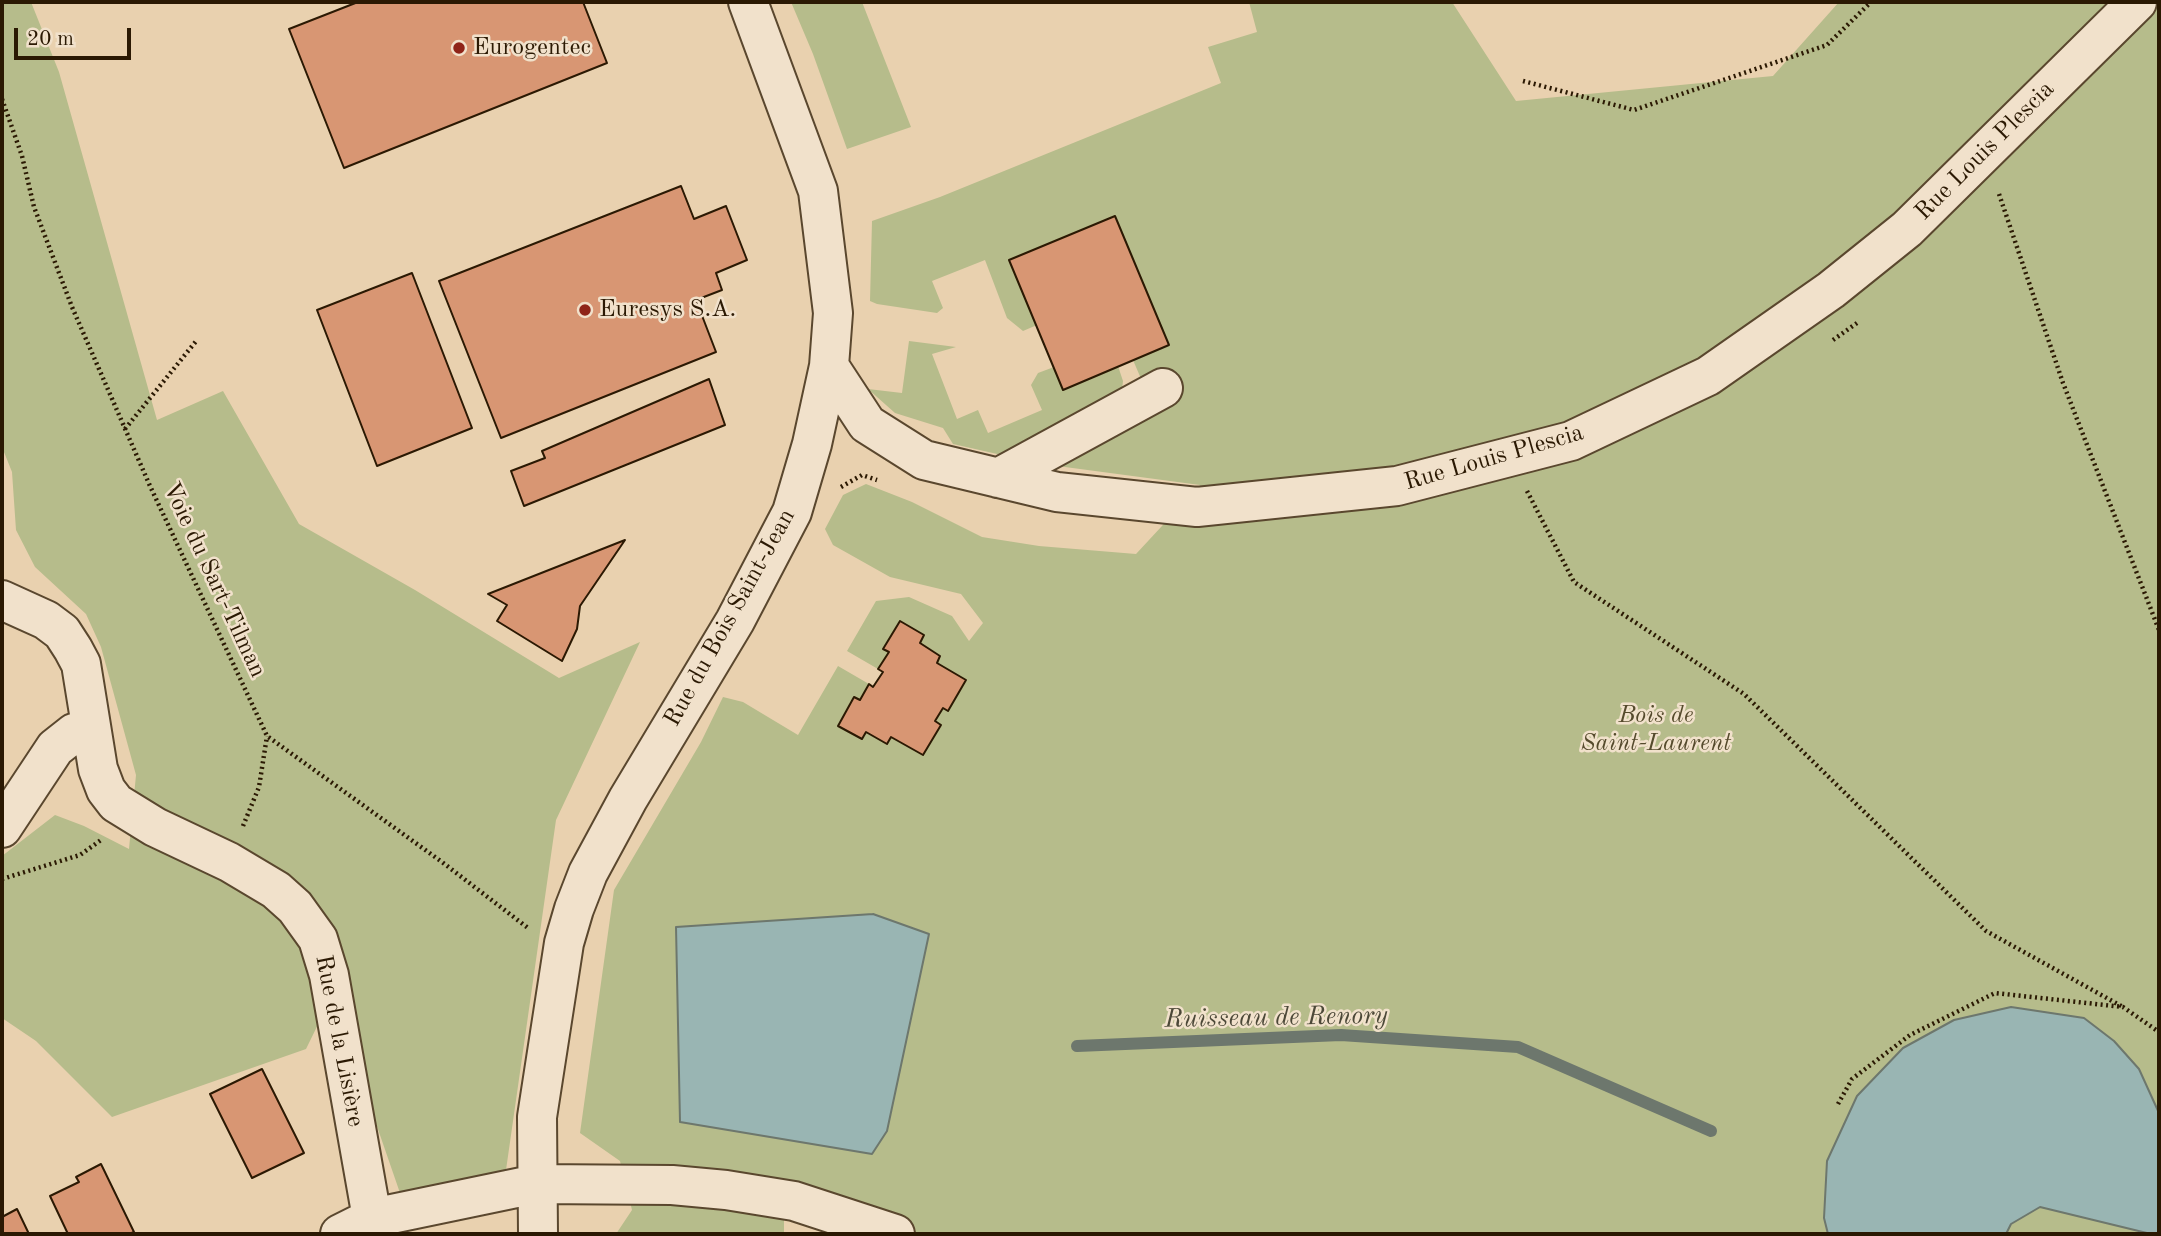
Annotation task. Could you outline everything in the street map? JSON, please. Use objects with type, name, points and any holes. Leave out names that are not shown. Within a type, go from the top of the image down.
[{"type":"street","name":"Rue du Bois Saint-Jean","points":[[538,1234],[537,1117],[564,943],[587,873],[628,799],[735,621],[792,512],[812,444],[829,366],[833,313],[818,191],[748,2]]},
{"type":"street","name":"Rue Louis Plescia","points":[[829,366],[867,425],[924,460],[1057,492],[1197,507],[1397,486],[1571,441],[1708,376],[1831,290],[1907,229],[2137,2]]},
{"type":"street","points":[[998,478],[1145,386]]},
{"type":"street","name":"Rue de la Lisière","points":[[2,600],[46,620],[62,632],[81,664],[98,769],[106,790],[116,803],[135,816],[229,862],[276,890],[295,907],[318,939],[329,975],[356,1226]]},
{"type":"street","points":[[2,828],[55,748],[75,733],[91,728]]},
{"type":"street","points":[[356,1226],[536,1184],[672,1185],[794,1201],[895,1234]]},
{"type":"path","points":[[1523,81],[1634,110],[1827,45],[1871,2]]},
{"type":"path","name":"Voie du Sart-Tilman","points":[[2,99],[22,156],[34,207],[72,307],[125,429],[267,736],[442,862],[515,921],[544,938],[564,943]]},
{"type":"path","points":[[1984,151],[2063,383],[2159,630]]},
{"type":"path","points":[[125,429],[197,340]]},
{"type":"path","points":[[838,489],[862,475],[883,481]]},
{"type":"path","points":[[1527,491],[1574,582],[1744,694],[1986,931],[2123,1007],[2159,1032]]},
{"type":"path","points":[[229,862],[258,787],[267,736]]},
{"type":"path","points":[[2,878],[80,855],[135,816]]},
{"type":"path","points":[[1838,1104],[1852,1079],[1910,1035],[1995,993],[2123,1007]]},
{"type":"green space","points":[[2,2],[31,2],[59,72],[157,420],[223,391],[299,524],[415,590],[559,678],[640,642],[556,820],[506,1170],[400,1193],[332,996],[306,1049],[112,1117],[36,1041],[2,1018],[2,856],[55,815],[84,826],[129,849],[136,775],[101,647],[86,614],[35,567],[16,530],[12,472],[2,447]]},
{"type":"green space","points":[[791,2],[862,2],[911,127],[847,149]]},
{"type":"green space","name":"Bois de Saint-Laurent","points":[[1249,2],[1452,2],[1516,101],[1773,76],[1839,2],[2159,2],[2159,1234],[848,1234],[784,1216],[784,1234],[616,1234],[632,1210],[620,1161],[580,1133],[614,890],[701,742],[723,697],[743,702],[798,735],[838,666],[869,684],[860,700],[853,697],[838,726],[862,739],[866,732],[887,744],[891,737],[941,725],[935,721],[943,708],[948,711],[966,680],[937,663],[940,655],[920,643],[924,635],[900,621],[883,648],[889,652],[878,669],[847,651],[876,601],[909,597],[952,616],[969,641],[983,623],[961,594],[890,577],[833,545],[825,529],[843,495],[866,484],[912,502],[982,537],[1039,546],[1136,554],[1200,485],[1050,465],[1142,381],[1133,360],[1169,345],[1115,216],[1010,260],[1037,325],[1023,331],[1007,318],[985,260],[932,281],[943,308],[937,313],[870,301],[872,221],[940,197],[1221,83],[1208,47],[1257,32]]},
{"type":"green space","points":[[909,341],[956,347],[932,354],[957,419],[978,410],[988,433],[1042,410],[1031,385],[1038,373],[1054,367],[1064,389],[1118,366],[1123,381],[1121,399],[1006,456],[953,444],[943,428],[895,413],[868,389],[902,393]]},
{"type":"water","points":[[873,914],[929,934],[887,1131],[872,1154],[680,1122],[676,927]]},
{"type":"water","points":[[2011,1007],[2084,1018],[2114,1041],[2139,1069],[2159,1113],[2159,1234],[2040,1207],[2011,1224],[2006,1234],[1828,1234],[1824,1218],[1827,1161],[1857,1096],[1903,1048],[1954,1020]]},
{"type":"building","points":[[358,2],[583,2],[607,63],[344,168],[289,29]]},
{"type":"building","points":[[681,186],[694,219],[726,206],[747,260],[716,273],[722,290],[696,300],[716,352],[501,438],[439,281]]},
{"type":"building","points":[[1115,216],[1169,345],[1063,390],[1009,260]]},
{"type":"building","points":[[412,273],[472,428],[377,466],[317,310]]},
{"type":"building","points":[[709,379],[725,425],[524,506],[511,471],[545,458],[542,451]]},
{"type":"building","points":[[625,540],[580,606],[577,629],[562,661],[497,621],[507,605],[488,594]]},
{"type":"building","points":[[900,621],[924,635],[920,643],[940,656],[937,663],[966,680],[948,711],[943,708],[935,721],[941,725],[923,755],[891,737],[887,744],[866,732],[862,739],[838,726],[854,697],[860,700],[869,684],[873,687],[883,672],[878,669],[889,652],[883,649]]},
{"type":"building","points":[[262,1069],[304,1153],[252,1178],[210,1094]]},
{"type":"building","points":[[101,1164],[134,1232],[68,1234],[50,1196],[79,1182],[76,1177]]},
{"type":"building","points":[[17,1209],[29,1234],[2,1234],[2,1217]]},
{"type":"waterway","name":"Ruisseau de Renory","points":[[1077,1046],[1341,1035],[1518,1047],[1711,1131]]},
{"type":"place","name":"Eurogentec","points":[[459,48]]},
{"type":"place","name":"Euresys S.A.","points":[[585,310]]}]
